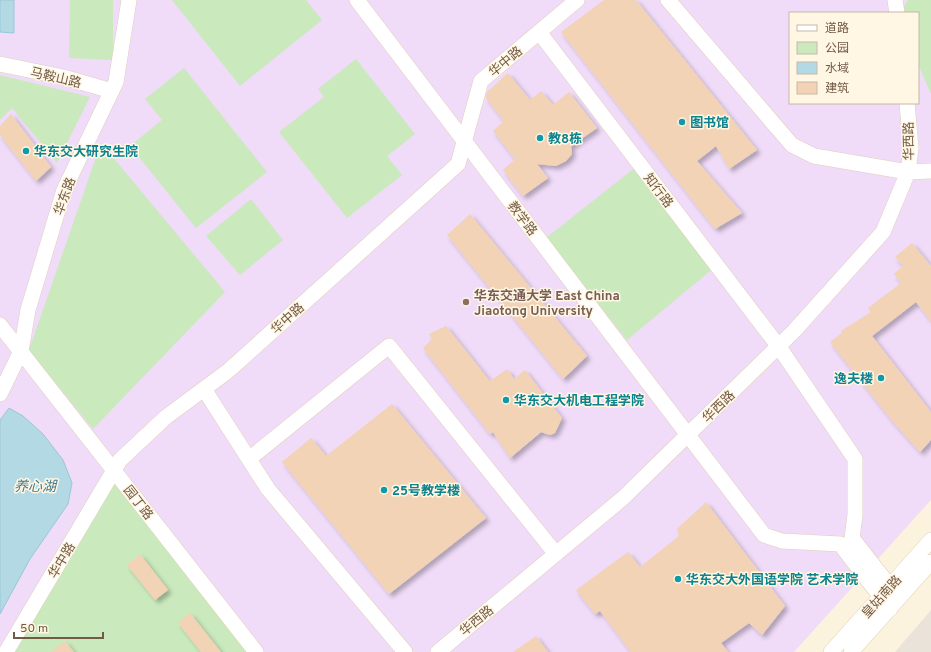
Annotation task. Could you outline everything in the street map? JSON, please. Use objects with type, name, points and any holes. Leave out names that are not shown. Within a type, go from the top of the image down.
[{"type":"street","name":"华东路","points":[[0,394],[21,351],[28,310],[64,190],[116,82],[129,0]]},
{"type":"street","name":"教学路","points":[[358,0],[764,535],[782,541],[840,544],[885,591]]},
{"type":"street","name":"华中路","points":[[6,652],[120,460],[166,417],[234,366],[458,164],[481,81],[577,0]]},
{"type":"street","points":[[668,0],[792,145],[814,156],[908,172],[931,170]]},
{"type":"street","points":[[895,0],[896,12]]},
{"type":"street","name":"知行路","points":[[539,32],[779,347],[855,459],[855,515],[852,538],[885,591]]},
{"type":"street","name":"马鞍山路","points":[[0,64],[63,77],[112,91]]},
{"type":"street","name":"华西路","points":[[438,652],[623,498],[794,332],[883,232],[908,172],[910,148],[908,104]]},
{"type":"street","name":"园丁路","points":[[0,325],[256,652]]},
{"type":"street","points":[[249,459],[389,346],[556,554]]},
{"type":"street","points":[[204,389],[268,489],[405,652]]},
{"type":"street","name":"皇姑南路","points":[[831,652],[931,540]]},
{"type":"street","name":"皇姑南路","points":[[852,652],[931,562]]},
{"type":"street","points":[[885,591],[895,604]]},
{"type":"shaded area","name":"华东交通大学 East China Jiaotong University","points":[[0,0],[931,0],[931,500],[794,652],[0,652]]},
{"type":"shaded area","points":[[931,610],[931,652],[895,652]]},
{"type":"green space","points":[[70,0],[113,0],[113,60],[69,58]]},
{"type":"green space","points":[[172,0],[306,0],[322,20],[240,86]]},
{"type":"green space","points":[[908,0],[931,0],[931,94],[919,66],[919,12],[901,12]]},
{"type":"green space","points":[[356,59],[415,134],[387,156],[402,175],[347,218],[279,132],[324,97],[318,89]]},
{"type":"green space","points":[[184,68],[267,172],[196,228],[130,146],[162,120],[145,99]]},
{"type":"green space","points":[[0,75],[90,97],[57,163],[12,108],[0,120]]},
{"type":"green space","points":[[101,143],[225,292],[93,429],[29,350]]},
{"type":"green space","points":[[637,166],[715,267],[627,340],[546,238]]},
{"type":"green space","points":[[251,199],[283,240],[240,275],[206,236]]},
{"type":"green space","points":[[115,481],[252,652],[11,652]]},
{"type":"water","points":[[0,0],[14,0],[14,33],[0,32]]},
{"type":"water","name":"养心湖","points":[[9,408],[23,416],[43,434],[63,460],[72,483],[68,504],[30,559],[0,614],[0,420]]},
{"type":"building","name":"图书馆","points":[[604,0],[636,0],[757,150],[729,169],[716,146],[697,161],[742,213],[715,229],[561,32]]},
{"type":"building","name":"教8栋","points":[[508,73],[530,100],[541,91],[553,105],[569,92],[597,128],[571,146],[572,154],[566,161],[556,166],[537,164],[548,178],[523,196],[503,170],[515,159],[493,131],[504,121],[486,98],[487,92]]},
{"type":"building","name":"华东交大研究生院","points":[[11,114],[51,167],[36,181],[0,135],[0,126]]},
{"type":"building","name":"华东交大机电工程学院","points":[[470,214],[587,356],[563,379],[447,235]]},
{"type":"building","name":"逸夫楼","points":[[912,243],[931,266],[931,321],[916,302],[872,336],[931,412],[931,440],[920,452],[893,422],[830,342],[842,333],[841,331],[871,312],[868,308],[901,283],[894,274],[903,266],[895,257]]},
{"type":"building","name":"华东交大机电工程学院","points":[[446,326],[490,381],[507,369],[514,379],[525,370],[562,418],[555,433],[550,435],[541,432],[510,458],[493,432],[490,434],[423,348],[432,339],[429,334]]},
{"type":"building","name":"25号教学楼","points":[[392,404],[486,518],[389,594],[282,462],[311,438],[326,456]]},
{"type":"building","name":"华东交大外国语学院 艺术学院","points":[[706,502],[785,606],[762,635],[749,623],[721,643],[728,652],[631,652],[600,611],[595,614],[576,590],[628,552],[640,567],[679,536],[677,529]]},
{"type":"building","points":[[140,554],[168,590],[155,600],[127,565]]},
{"type":"building","points":[[190,613],[221,652],[201,652],[178,623]]},
{"type":"building","points":[[536,636],[548,652],[513,652]]},
{"type":"building","points":[[65,641],[74,652],[51,652]]},
{"type":"place","name":"图书馆","points":[[682,122]]},
{"type":"place","name":"教8栋","points":[[540,138]]},
{"type":"place","name":"华东交大研究生院","points":[[26,151]]},
{"type":"place","name":"华东交通大学 East China Jiaotong University","points":[[466,302]]},
{"type":"place","name":"逸夫楼","points":[[881,378]]},
{"type":"place","name":"华东交大机电工程学院","points":[[506,400]]},
{"type":"place","name":"25号教学楼","points":[[384,490]]},
{"type":"place","name":"华东交大外国语学院 艺术学院","points":[[678,579]]}]
